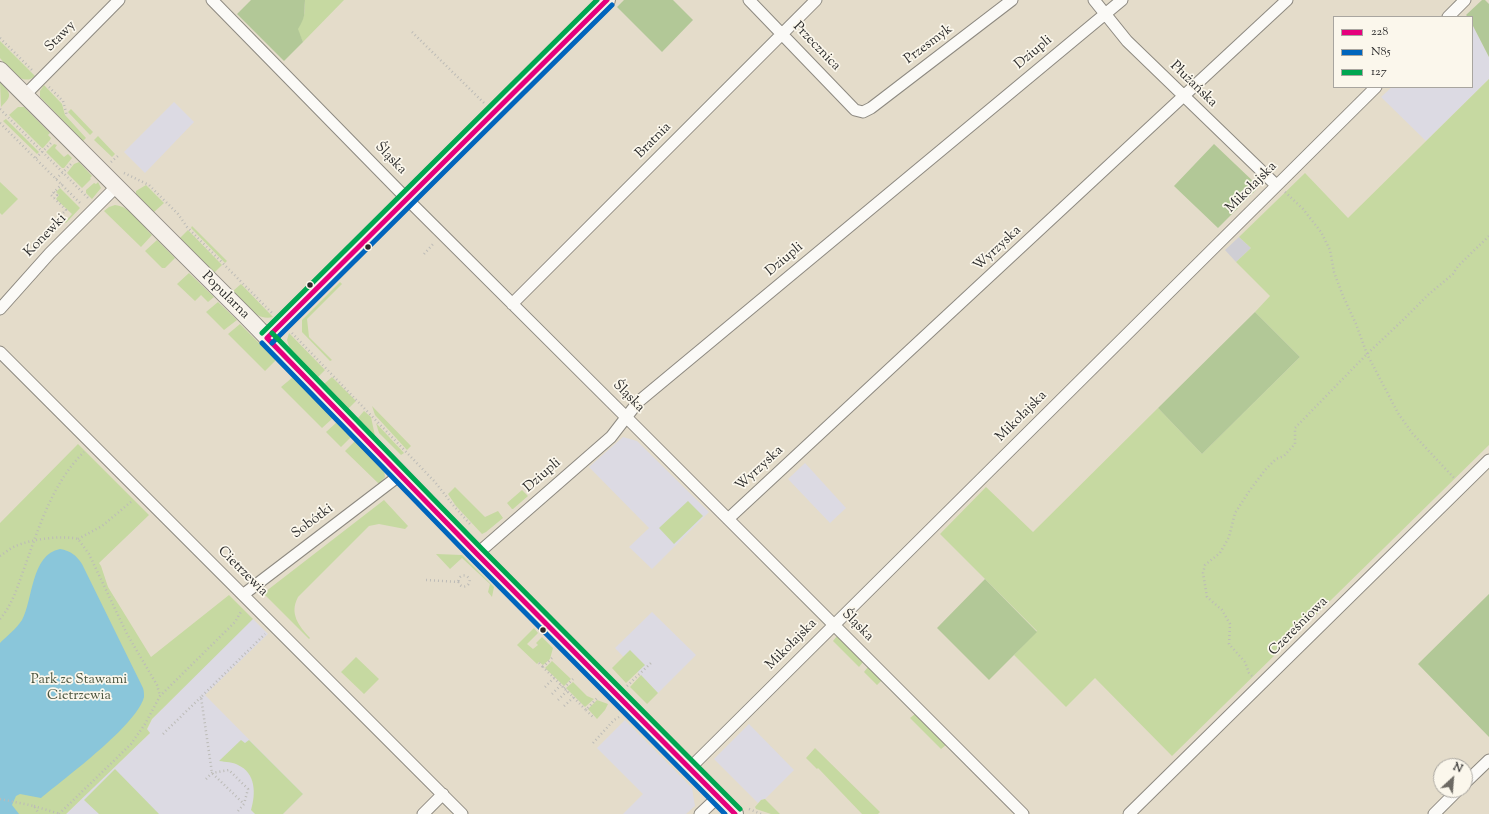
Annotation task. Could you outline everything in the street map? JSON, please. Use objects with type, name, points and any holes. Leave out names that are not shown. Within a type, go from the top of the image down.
[{"type":"street","name":"Stawy","points":[[24,95],[119,0]]},
{"type":"street","name":"Śląska","points":[[212,0],[407,199],[1023,814]]},
{"type":"street","points":[[267,338],[607,0]]},
{"type":"street","name":"Przecznica","points":[[749,0],[855,110],[863,112]]},
{"type":"street","name":"Bratnia","points":[[512,304],[816,0]]},
{"type":"street","name":"Przesmyk","points":[[863,112],[871,108],[1012,0]]},
{"type":"street","name":"Płużańska","points":[[1094,0],[1127,41],[1183,97],[1276,185]]},
{"type":"street","name":"Dziupli","points":[[477,554],[611,436],[638,402],[1122,0]]},
{"type":"street","name":"Wyrzyska","points":[[728,519],[1287,0]]},
{"type":"street","points":[[1449,16],[1465,0]]},
{"type":"street","name":"Popularna","points":[[0,70],[267,338],[477,554],[718,797],[742,812]]},
{"type":"street","name":"Mikołajska","points":[[690,768],[1375,88]]},
{"type":"street","name":"Konewki","points":[[0,308],[50,253],[116,187]]},
{"type":"street","name":"Cietrzewia","points":[[0,352],[244,594],[462,814]]},
{"type":"street","name":"Czereśniowa","points":[[1129,814],[1489,460]]},
{"type":"street","name":"Sobótki","points":[[244,594],[400,475]]},
{"type":"street","points":[[1473,775],[1489,760]]},
{"type":"street","points":[[423,814],[443,794]]},
{"type":"street","points":[[700,814],[718,797]]},
{"type":"street","points":[[1434,814],[1450,798]]},
{"type":"path","points":[[412,32],[484,103]]},
{"type":"path","points":[[0,38],[63,101],[66,113],[72,121]]},
{"type":"path","points":[[0,109],[90,200],[90,203]]},
{"type":"path","points":[[0,123],[84,206]]},
{"type":"path","points":[[36,158],[55,139]]},
{"type":"path","points":[[109,158],[115,164]]},
{"type":"path","points":[[56,179],[76,160]]},
{"type":"path","points":[[121,170],[124,173],[149,185],[178,214],[187,227],[360,402],[435,482],[472,526]]},
{"type":"path","points":[[41,236],[66,210],[51,195],[62,184]]},
{"type":"path","points":[[1276,185],[1284,190],[1303,209],[1321,232],[1330,250],[1334,272],[1367,354],[1398,413],[1412,432],[1462,487]]},
{"type":"path","points":[[58,217],[63,221]]},
{"type":"path","points":[[44,232],[48,236]]},
{"type":"path","points":[[1261,684],[1249,673],[1245,662],[1229,644],[1230,624],[1222,610],[1207,598],[1202,573],[1205,565],[1220,553],[1223,548],[1229,537],[1234,513],[1250,490],[1265,470],[1276,459],[1284,456],[1294,444],[1295,428],[1367,354],[1429,294],[1453,274],[1458,266],[1489,236]]},
{"type":"path","points":[[424,254],[429,248]]},
{"type":"path","points":[[0,619],[12,601],[34,540],[56,490],[67,471],[84,452]]},
{"type":"path","points":[[0,556],[16,546],[34,540],[69,537],[78,539],[102,526],[132,501]]},
{"type":"path","points":[[78,539],[89,554],[127,634],[157,685],[160,696]]},
{"type":"path","points":[[426,580],[459,582],[460,585],[466,587],[470,581],[469,578],[464,576],[460,578],[459,582]]},
{"type":"path","points":[[0,799],[34,806],[60,814],[131,744],[160,696],[235,622],[244,607]]},
{"type":"path","points":[[163,734],[268,631]]},
{"type":"path","points":[[543,667],[552,658]]},
{"type":"path","points":[[539,663],[594,718]]},
{"type":"path","points":[[626,687],[650,663]]},
{"type":"path","points":[[545,687],[554,678]]},
{"type":"path","points":[[564,688],[573,679]]},
{"type":"path","points":[[552,694],[561,685]]},
{"type":"path","points":[[558,700],[567,691]]},
{"type":"path","points":[[201,697],[212,773],[244,804]]},
{"type":"path","points":[[564,706],[574,697]]},
{"type":"path","points":[[586,710],[598,697]]},
{"type":"path","points":[[593,743],[616,719],[624,717]]},
{"type":"path","points":[[206,778],[212,773],[229,770],[248,789],[244,804],[238,811]]},
{"type":"path","points":[[34,806],[39,814]]},
{"type":"path","points":[[742,812],[761,814]]},
{"type":"shaded area","points":[[1473,26],[1489,57],[1489,79],[1426,141],[1381,97],[1391,88],[1473,88]]},
{"type":"shaded area","points":[[174,102],[194,122],[145,173],[124,152]]},
{"type":"shaded area","points":[[1239,237],[1251,248],[1236,262],[1225,250]]},
{"type":"shaded area","points":[[623,437],[637,441],[709,512],[652,569],[629,547],[649,528],[589,467]]},
{"type":"shaded area","points":[[805,463],[846,508],[830,523],[788,479]]},
{"type":"shaded area","points":[[652,612],[696,655],[658,693],[615,648]]},
{"type":"shaded area","points":[[249,615],[268,634],[205,695],[303,794],[283,814],[66,814],[150,733],[147,730],[152,719]]},
{"type":"shaded area","points":[[625,720],[692,788],[695,806],[686,814],[623,814],[643,794],[597,748]]},
{"type":"shaded area","points":[[749,724],[794,770],[765,799],[758,803],[714,759]]},
{"type":"green space","points":[[251,0],[305,0],[303,18],[298,29],[303,42],[284,61],[237,14]]},
{"type":"green space","points":[[305,0],[344,0],[303,42],[297,29],[304,15]]},
{"type":"green space","points":[[624,0],[673,0],[693,20],[662,52],[617,7]]},
{"type":"green space","points":[[1482,0],[1485,0],[1489,4],[1489,57],[1473,26],[1473,16],[1466,15]]},
{"type":"green space","points":[[0,41],[35,76],[25,80],[11,71],[0,58]]},
{"type":"green space","points":[[1489,79],[1489,445],[1172,756],[1095,678],[1066,707],[1014,655],[1037,631],[940,534],[986,487],[1033,532],[1158,408],[1202,454],[1300,357],[1255,312],[1270,296],[1236,262],[1251,248],[1239,237],[1305,173],[1348,218]]},
{"type":"green space","points":[[0,82],[9,94],[9,97],[1,107]]},
{"type":"green space","points":[[44,85],[62,104],[65,115],[86,138],[83,141],[40,97],[40,91]]},
{"type":"green space","points":[[18,107],[24,107],[50,133],[48,135],[51,138],[43,148],[9,115]]},
{"type":"green space","points":[[71,109],[93,132],[90,135],[68,112]]},
{"type":"green space","points":[[6,119],[39,152],[37,154],[3,121]]},
{"type":"green space","points":[[98,136],[115,154],[112,157],[94,140]]},
{"type":"green space","points":[[54,144],[57,145],[55,148],[64,157],[68,154],[72,158],[64,168],[62,168],[46,152]]},
{"type":"green space","points":[[1214,144],[1256,184],[1256,190],[1218,228],[1174,186]]},
{"type":"green space","points":[[79,162],[92,176],[82,188],[67,173],[74,164]]},
{"type":"green space","points":[[0,182],[18,199],[2,215],[0,213]]},
{"type":"green space","points":[[98,182],[101,188],[92,199],[86,193],[86,190],[94,183],[96,184]]},
{"type":"green space","points":[[146,185],[164,203],[154,212],[136,194],[136,191]]},
{"type":"green space","points":[[60,188],[80,208],[66,223],[61,218],[62,217],[66,221],[72,214],[56,199],[59,195],[56,192]]},
{"type":"green space","points":[[115,205],[131,212],[152,235],[141,247],[104,211]]},
{"type":"green space","points":[[192,226],[227,261],[225,263],[191,228]]},
{"type":"green space","points":[[188,230],[222,265],[214,273],[180,238]]},
{"type":"green space","points":[[157,240],[175,258],[165,268],[162,268],[145,251]]},
{"type":"green space","points":[[189,273],[214,297],[208,302],[201,295],[195,301],[177,284]]},
{"type":"green space","points":[[340,282],[342,284],[307,319],[309,337],[332,360],[330,361],[302,332],[302,320]]},
{"type":"green space","points":[[241,284],[273,317],[261,317],[246,305],[233,291]]},
{"type":"green space","points":[[218,302],[237,320],[224,330],[206,312]]},
{"type":"green space","points":[[1255,312],[1300,357],[1202,454],[1158,408]]},
{"type":"green space","points":[[240,324],[276,360],[265,371],[228,334]]},
{"type":"green space","points":[[289,333],[325,370],[318,377],[290,349],[287,340]]},
{"type":"green space","points":[[293,377],[333,418],[322,428],[281,387]]},
{"type":"green space","points":[[332,377],[356,401],[348,409],[324,384]]},
{"type":"green space","points":[[372,406],[411,446],[407,450],[375,415]]},
{"type":"green space","points":[[364,411],[371,417],[375,436],[358,418]]},
{"type":"green space","points":[[337,422],[351,437],[341,447],[326,432]]},
{"type":"green space","points":[[376,423],[404,453],[401,455],[379,433]]},
{"type":"green space","points":[[355,441],[384,470],[385,477],[379,484],[345,451]]},
{"type":"green space","name":"Park ze Stawami Cietrzewia","points":[[78,444],[149,515],[99,563],[108,587],[151,657],[229,595],[253,619],[152,719],[147,729],[150,733],[66,814],[0,814],[0,523]]},
{"type":"green space","points":[[455,487],[485,517],[498,511],[503,518],[482,534],[456,506],[448,494]]},
{"type":"green space","points":[[522,490],[528,496],[512,509],[507,503]]},
{"type":"green space","points":[[384,500],[408,526],[405,529],[379,524],[369,526],[298,597],[295,603],[296,619],[310,638],[309,639],[265,595],[265,592]]},
{"type":"green space","points":[[688,501],[703,516],[674,544],[659,528]]},
{"type":"green space","points":[[436,554],[462,555],[494,587],[492,597],[488,592],[490,584],[462,558],[450,569]]},
{"type":"green space","points":[[985,579],[1037,632],[989,680],[937,628]]},
{"type":"green space","points":[[1489,594],[1489,737],[1418,664]]},
{"type":"green space","points":[[534,628],[538,633],[527,644],[533,649],[538,645],[536,643],[542,637],[553,648],[550,659],[543,665],[539,662],[537,664],[517,645]]},
{"type":"green space","points":[[837,636],[863,662],[859,667],[833,641]]},
{"type":"green space","points":[[630,650],[645,665],[626,683],[612,668]]},
{"type":"green space","points":[[356,657],[379,679],[364,694],[341,672]]},
{"type":"green space","points":[[552,661],[571,679],[564,686],[545,668]]},
{"type":"green space","points":[[868,667],[882,680],[877,685],[864,672]]},
{"type":"green space","points":[[641,675],[658,693],[647,704],[630,687]]},
{"type":"green space","points":[[573,682],[587,696],[594,699],[585,707],[566,688]]},
{"type":"green space","points":[[597,700],[608,704],[597,719],[588,709]]},
{"type":"green space","points":[[915,714],[946,745],[941,749],[910,718]]},
{"type":"green space","points":[[241,740],[245,743],[249,740],[303,794],[283,814],[255,814],[251,810],[254,791],[253,784],[248,773],[236,764],[219,761]]},
{"type":"green space","points":[[815,748],[880,812],[878,814],[862,814],[818,768],[817,769],[806,758]]},
{"type":"green space","points":[[115,769],[159,814],[99,814],[84,800]]},
{"type":"green space","points":[[765,799],[780,814],[771,814],[756,809],[755,807],[761,800]]},
{"type":"water","points":[[60,549],[73,554],[82,564],[143,688],[144,697],[139,709],[115,736],[66,778],[41,798],[20,794],[16,796],[12,805],[19,814],[0,814],[0,643],[22,620],[26,611],[34,579],[43,559],[50,553]]},
{"type":"transit line","name":"127","points":[[262,333],[597,0]]},
{"type":"transit line","name":"228","points":[[267,338],[607,0]]},
{"type":"transit line","name":"N85","points":[[272,343],[612,5]]},
{"type":"transit line","name":"127","points":[[272,333],[482,549],[740,809]]},
{"type":"transit line","name":"228","points":[[267,338],[477,554],[735,814]]},
{"type":"transit line","name":"N85","points":[[262,343],[472,559],[725,814]]}]
